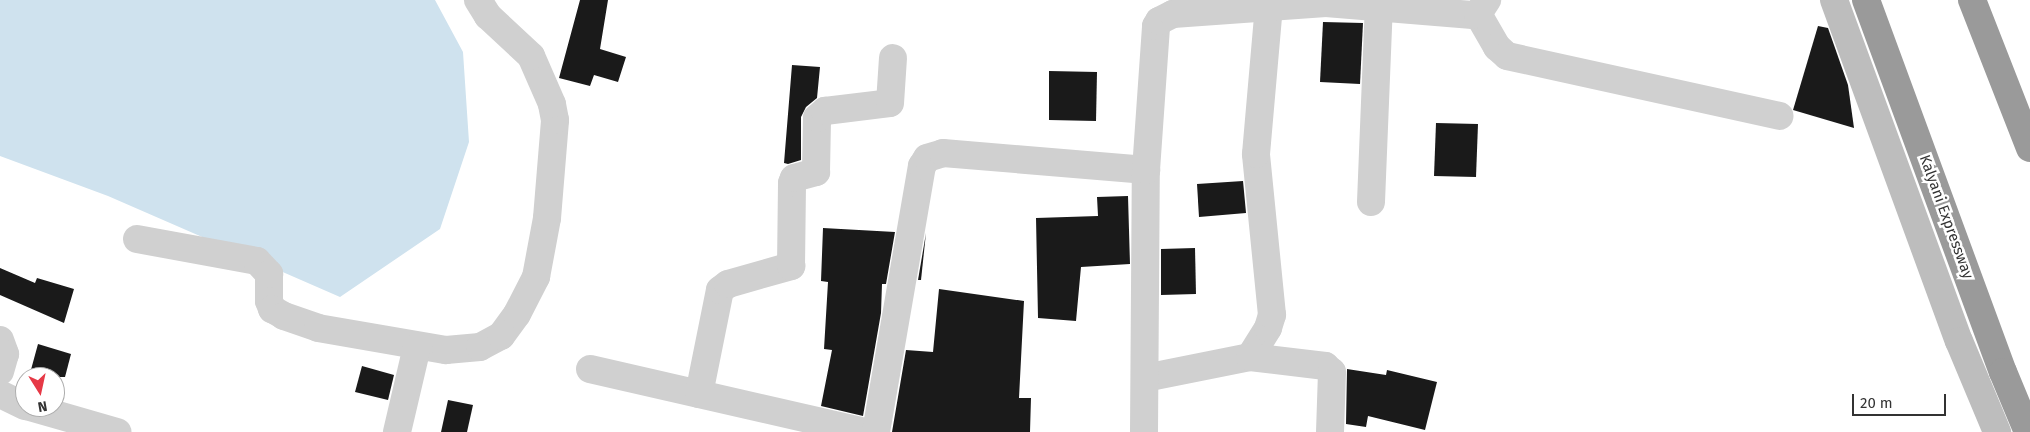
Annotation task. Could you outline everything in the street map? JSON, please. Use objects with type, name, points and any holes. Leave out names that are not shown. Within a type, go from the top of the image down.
[{"type":"highway","name":"Kalyani Expressway","points":[[1866,0],[2003,372],[2028,432]]},
{"type":"highway","points":[[1972,0],[2030,148]]},
{"type":"street","points":[[137,239],[257,261],[269,274],[270,304],[284,316],[318,328],[417,347],[446,350],[471,348],[501,336],[517,314],[536,277],[547,218],[555,120],[552,104],[531,56],[488,16],[478,0]]},
{"type":"street","points":[[1834,0],[1960,341],[1997,432]]},
{"type":"street","points":[[1144,432],[1146,170],[1159,21],[1173,14],[1269,5],[1326,3],[1379,6],[1483,7],[1497,47],[1507,56],[1779,116]]},
{"type":"street","points":[[1250,357],[1268,328],[1272,315],[1256,154],[1269,5]]},
{"type":"street","points":[[1371,202],[1379,6]]},
{"type":"street","points":[[699,394],[720,290],[728,284],[791,266],[792,183],[794,178],[816,172],[817,118],[825,112],[890,103],[893,58]]},
{"type":"street","points":[[876,432],[922,166],[927,158],[952,154],[1146,170]]},
{"type":"street","points":[[397,432],[417,347]]},
{"type":"street","points":[[1145,378],[1250,357],[1329,368],[1332,372],[1330,432]]},
{"type":"street","points":[[590,369],[864,432]]},
{"type":"street","points":[[0,394],[15,401]]},
{"type":"street","points":[[65,417],[117,432]]},
{"type":"water","points":[[0,0],[435,0],[463,52],[469,142],[440,229],[340,297],[108,196],[0,156]]},
{"type":"building","points":[[580,0],[608,0],[600,49],[626,57],[618,82],[594,75],[590,86],[559,78]]},
{"type":"building","points":[[1323,22],[1363,23],[1360,84],[1320,82]]},
{"type":"building","points":[[1818,26],[1828,28],[1848,85],[1854,128],[1793,110]]},
{"type":"building","points":[[792,65],[820,67],[817,98],[806,107],[801,117],[801,160],[788,164],[784,163]]},
{"type":"building","points":[[1049,71],[1097,72],[1096,121],[1049,120]]},
{"type":"building","points":[[1436,123],[1478,124],[1476,177],[1434,176]]},
{"type":"building","points":[[1243,181],[1246,213],[1199,217],[1197,184]]},
{"type":"building","points":[[1128,196],[1130,264],[1081,267],[1076,321],[1038,318],[1036,218],[1098,216],[1097,197]]},
{"type":"building","points":[[823,228],[895,232],[886,284],[882,284],[881,313],[863,416],[821,406],[832,350],[824,349],[828,282],[821,281]]},
{"type":"building","points":[[926,233],[921,280],[918,280]]},
{"type":"building","points":[[1195,248],[1196,294],[1161,295],[1161,249]]},
{"type":"building","points":[[0,268],[35,283],[37,278],[74,289],[64,323],[0,295]]},
{"type":"building","points":[[939,289],[1024,301],[1019,398],[1031,398],[1030,432],[892,432],[906,350],[933,352]]},
{"type":"building","points":[[38,344],[71,354],[65,377],[65,367],[32,367]]},
{"type":"building","points":[[362,366],[394,375],[388,400],[355,392]]},
{"type":"building","points":[[1347,369],[1386,375],[1387,370],[1437,382],[1425,430],[1368,416],[1366,427],[1346,424]]},
{"type":"building","points":[[448,400],[473,405],[467,432],[441,432]]}]
